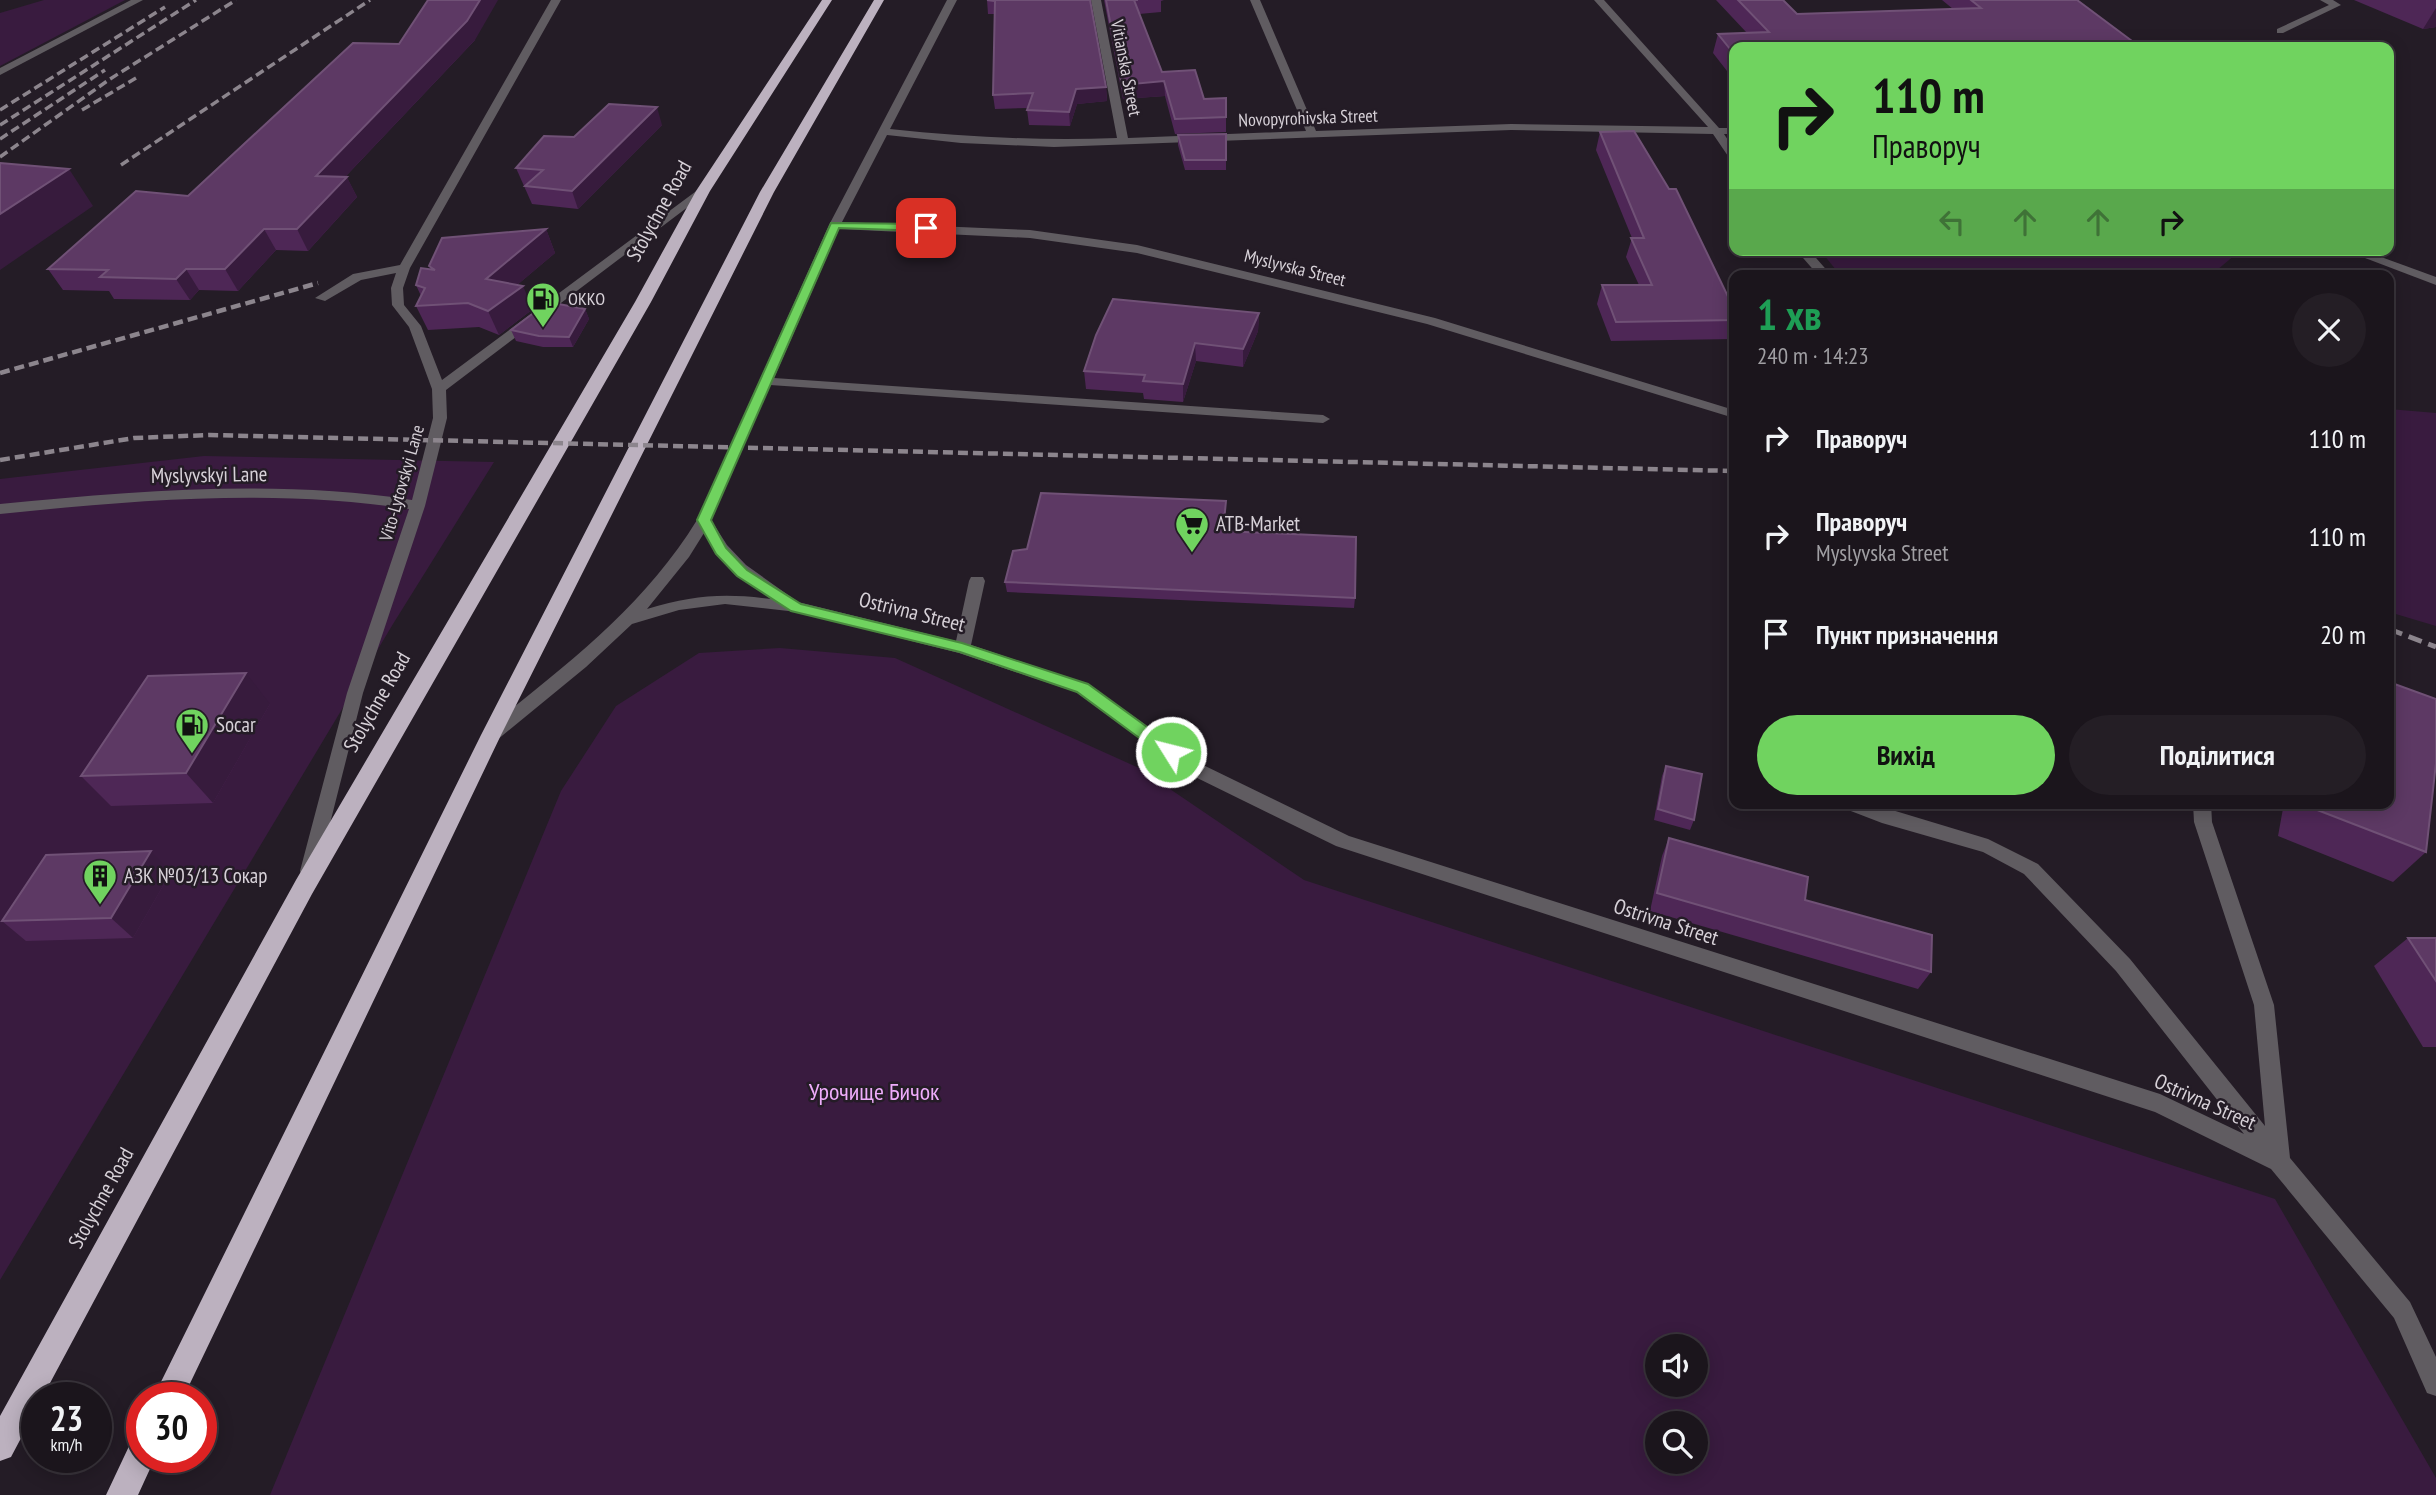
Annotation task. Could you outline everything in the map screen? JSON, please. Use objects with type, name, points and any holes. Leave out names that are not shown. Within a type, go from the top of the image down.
[{"type":"highway","name":"Stolychne Road","points":[[0,1446],[304,887],[643,302],[703,191],[827,0]]},
{"type":"highway","points":[[176,1382],[491,734],[767,192],[879,0]]},
{"type":"highway","points":[[122,1495],[132,1473]]},
{"type":"street","points":[[0,72],[138,0]]},
{"type":"street","name":"Vito-Lytovskyi Lane","points":[[304,887],[355,693],[418,506],[440,418],[439,389],[415,326],[398,305],[397,288],[404,268],[556,0]]},
{"type":"street","points":[[491,734],[631,619],[686,554],[704,520],[835,225],[952,0]]},
{"type":"street","name":"Vitianska Street","points":[[1096,0],[1123,142]]},
{"type":"street","points":[[1255,0],[1313,136]]},
{"type":"street","points":[[1599,0],[1715,129],[1729,150]]},
{"type":"street","points":[[2280,31],[2336,5],[2325,0]]},
{"type":"street","name":"Novopyrohivska Street","points":[[883,131],[1007,144],[1313,136],[1511,127],[1729,130]]},
{"type":"street","points":[[439,389],[703,191]]},
{"type":"street","name":"Myslyvska Street","points":[[835,225],[1030,234],[1137,249],[1431,321],[1729,412]]},
{"type":"street","points":[[1808,256],[1820,270]]},
{"type":"street","points":[[2367,256],[2436,281]]},
{"type":"street","points":[[321,298],[357,277],[404,268]]},
{"type":"street","points":[[2416,273],[2436,296]]},
{"type":"street","points":[[765,381],[1323,419]]},
{"type":"street","name":"Myslyvskyi Lane","points":[[0,509],[92,500],[278,494],[418,506]]},
{"type":"street","name":"Ostrivna Street","points":[[704,520],[721,551],[742,573],[797,607]]},
{"type":"street","points":[[962,648],[978,581]]},
{"type":"street","name":"Ostrivna Street","points":[[631,619],[679,605],[725,599],[797,607],[962,648],[1082,688],[1193,768],[1343,841],[2160,1104],[2279,1162],[2402,1310],[2436,1384]]},
{"type":"street","points":[[1864,809],[1988,846],[2031,869],[2123,965],[2279,1162]]},
{"type":"street","points":[[2202,809],[2203,822],[2264,1005],[2279,1162]]},
{"type":"green space","points":[[44,0],[125,0],[0,66],[0,13]]},
{"type":"green space","points":[[1825,256],[2234,256],[2217,270],[1836,270]]},
{"type":"green space","points":[[2394,409],[2436,413],[2436,626],[2394,613]]},
{"type":"green space","points":[[204,456],[494,462],[393,624],[0,1280],[0,479]]},
{"type":"green space","name":"Урочище Бичок","points":[[780,648],[895,658],[1139,768],[1304,880],[2275,1199],[2436,1478],[2436,1495],[270,1495],[561,791],[616,706],[699,653]]},
{"type":"building","points":[[428,0],[480,0],[467,21],[316,176],[347,177],[297,229],[264,229],[225,269],[186,269],[176,279],[100,277],[108,270],[48,269],[136,191],[188,196],[353,43],[399,44]]},
{"type":"building","points":[[987,0],[1090,0],[1106,87],[1076,89],[1069,112],[1027,110],[1033,93],[993,95],[995,1]]},
{"type":"building","points":[[1106,0],[1134,0],[1162,72],[1195,70],[1204,99],[1226,98],[1226,117],[1175,119],[1164,81],[1122,85]]},
{"type":"building","points":[[1738,0],[1783,0],[1797,14],[1981,8],[1971,0],[2077,0],[2133,42],[1729,42],[1729,48],[1718,34],[1769,32]]},
{"type":"building","points":[[609,104],[657,107],[572,191],[525,186],[543,170],[516,168],[544,136],[574,137]]},
{"type":"building","points":[[1634,131],[1669,189],[1676,189],[1729,299],[1729,320],[1616,322],[1602,285],[1652,285],[1631,238],[1644,238],[1600,132]]},
{"type":"building","points":[[1226,134],[1226,160],[1185,160],[1178,135]]},
{"type":"building","points":[[0,163],[69,169],[0,214]]},
{"type":"building","points":[[546,229],[486,279],[523,286],[488,311],[468,303],[416,306],[425,288],[416,285],[421,268],[435,270],[429,266],[442,238]]},
{"type":"building","points":[[1113,299],[1259,313],[1243,349],[1195,343],[1183,384],[1143,381],[1145,375],[1084,371],[1096,335]]},
{"type":"building","points":[[548,302],[585,309],[569,337],[539,336],[511,330]]},
{"type":"building","name":"ATB-Market","points":[[1041,493],[1226,501],[1223,531],[1356,537],[1355,598],[1005,582],[1013,551],[1027,549]]},
{"type":"building","points":[[246,673],[186,773],[81,776],[148,676]]},
{"type":"building","points":[[2394,684],[2436,699],[2436,763],[2426,852],[2315,809],[2394,809]]},
{"type":"building","points":[[1666,766],[1702,774],[1694,820],[1658,809]]},
{"type":"building","points":[[1669,838],[1808,877],[1805,900],[1932,935],[1931,972],[1657,893]]},
{"type":"building","points":[[151,851],[111,918],[2,921],[46,855]]},
{"type":"building","points":[[2408,938],[2436,938],[2436,981]]},
{"type":"railway","points":[[0,125],[196,0]]},
{"type":"railway","points":[[0,157],[110,79],[236,0]]},
{"type":"railway","points":[[121,165],[370,0]]},
{"type":"railway","points":[[0,110],[165,7]]},
{"type":"railway","points":[[0,139],[105,70]]},
{"type":"railway","points":[[82,110],[136,78]]},
{"type":"railway","points":[[0,373],[318,283]]},
{"type":"railway","points":[[0,460],[134,438],[210,435],[1729,471]]},
{"type":"railway","points":[[2394,631],[2436,647]]},
{"type":"place","name":"OKKO","points":[[543,329]]},
{"type":"place","name":"ATB-Market","points":[[1192,554]]},
{"type":"place","name":"Socar","points":[[192,755]]},
{"type":"place","name":"АЗК №03/13 Сокар","points":[[100,906]]},
{"type":"route","points":[[926,228],[835,225],[704,520],[721,551],[742,573],[797,607],[962,648],[1082,688],[1171,752]]}]
